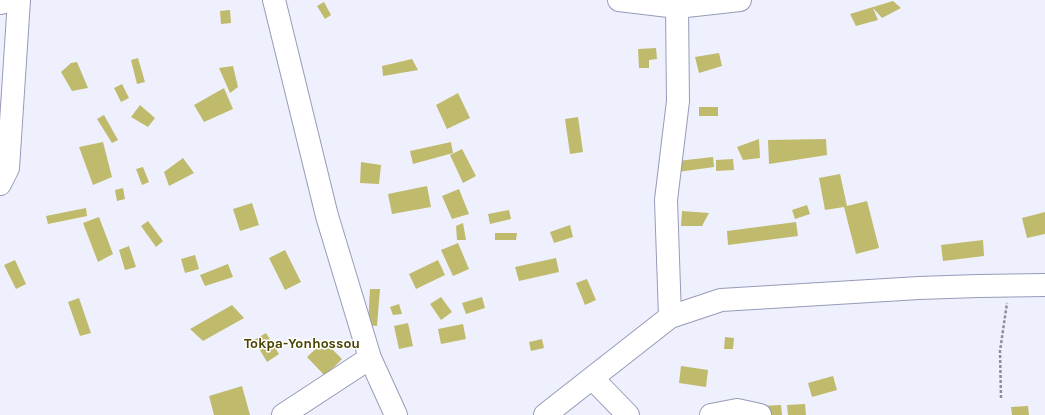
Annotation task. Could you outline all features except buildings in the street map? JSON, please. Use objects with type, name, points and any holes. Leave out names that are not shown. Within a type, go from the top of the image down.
[{"type":"street","points":[[0,3],[12,0]]},
{"type":"street","points":[[0,184],[8,168],[18,0]]},
{"type":"street","points":[[274,0],[327,216],[370,358],[396,415]]},
{"type":"street","points":[[619,0],[678,7],[740,0]]},
{"type":"street","points":[[670,316],[666,200],[678,101],[678,7]]},
{"type":"street","points":[[545,415],[670,316],[721,300],[920,288],[1045,285]]},
{"type":"street","points":[[283,415],[370,358]]},
{"type":"street","points":[[592,378],[628,415]]},
{"type":"street","points":[[711,415],[737,410],[760,415]]},
{"type":"path","points":[[1001,398],[1000,351],[1009,286]]},
{"type":"district","name":"Tokpa-Yonhossou","points":[[302,344]]}]
